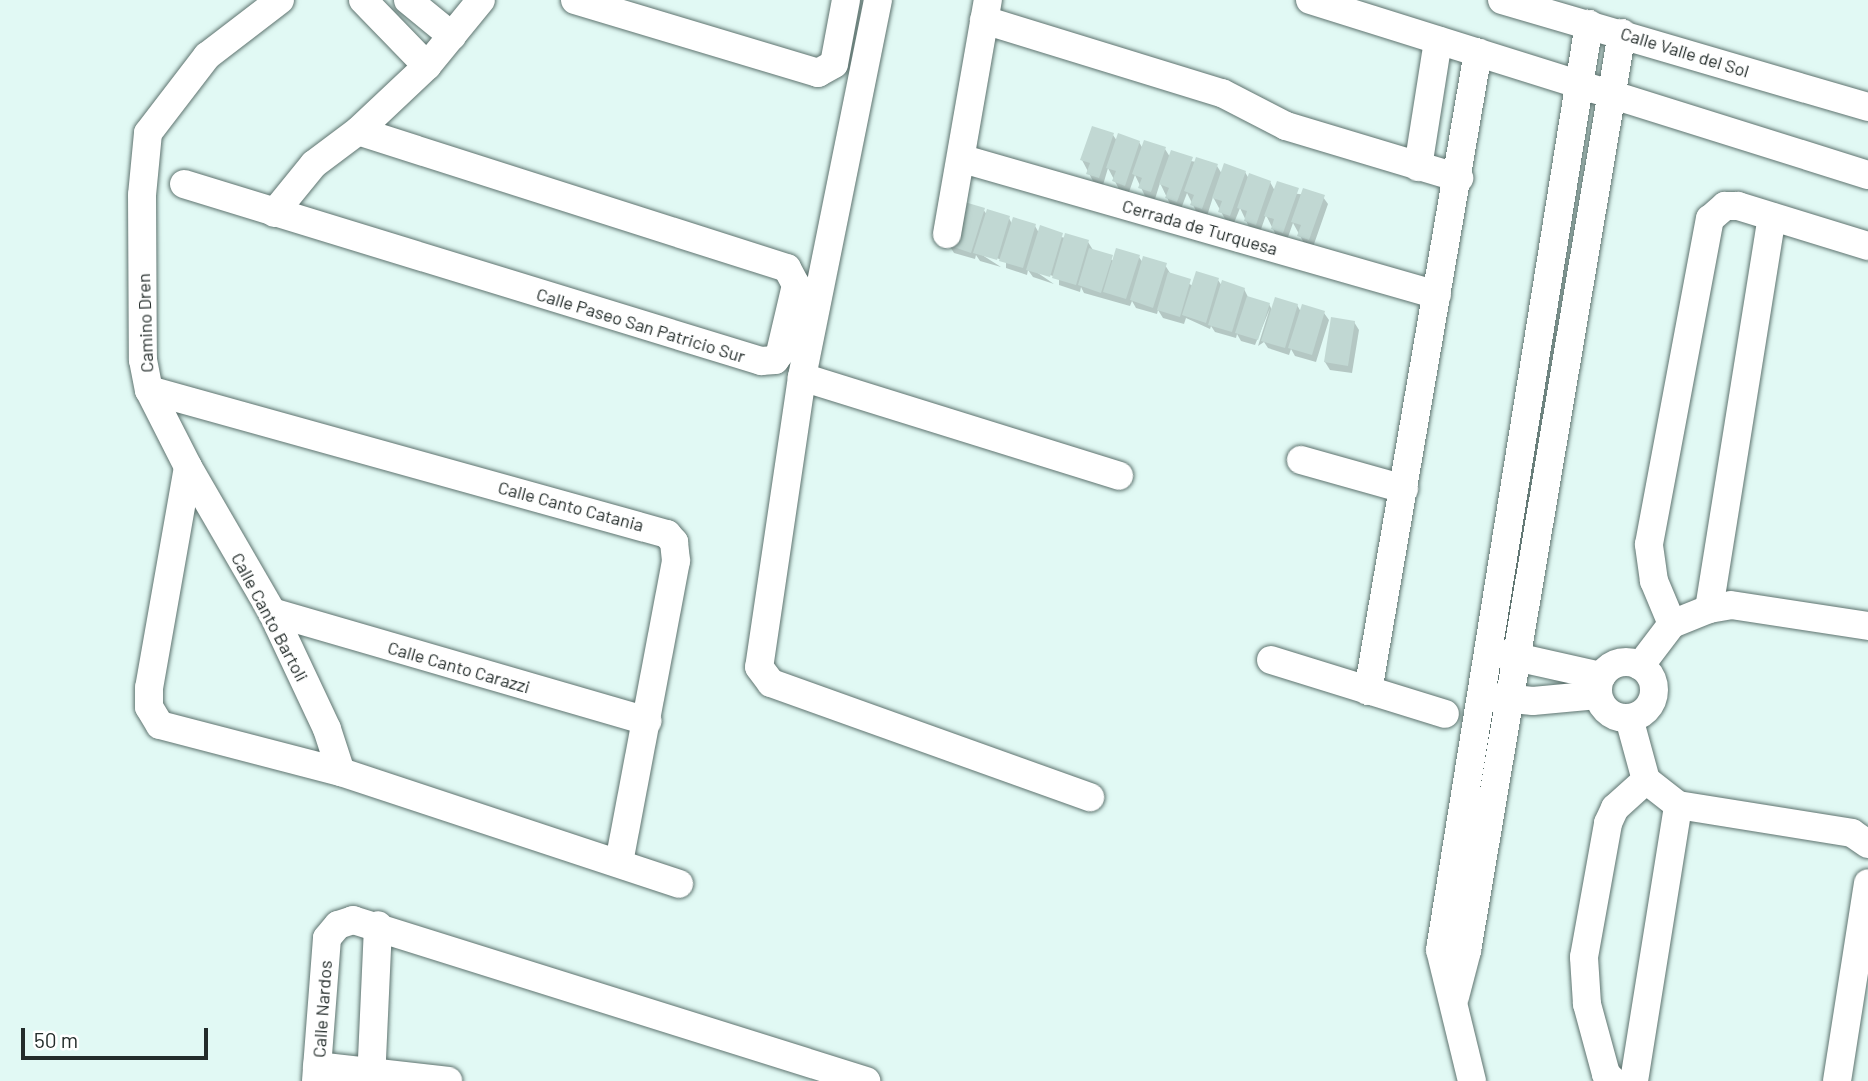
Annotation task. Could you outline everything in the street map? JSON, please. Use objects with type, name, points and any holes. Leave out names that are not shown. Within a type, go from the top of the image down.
[{"type":"street","name":"Camino Dren","points":[[188,467],[149,390],[143,360],[142,195],[148,133],[208,56],[280,0]]},
{"type":"street","points":[[363,0],[428,66]]},
{"type":"street","points":[[408,0],[452,36]]},
{"type":"street","points":[[274,213],[314,164],[358,131],[428,66],[481,0]]},
{"type":"street","points":[[575,0],[818,73],[834,64],[846,0]]},
{"type":"street","points":[[878,0],[802,377],[760,653],[764,677],[1090,797]]},
{"type":"street","points":[[1310,0],[1868,175]]},
{"type":"street","name":"Calle Valle del Sol","points":[[1502,0],[1868,107]]},
{"type":"street","points":[[947,234],[986,10],[1222,93],[1286,126],[1459,178]]},
{"type":"street","points":[[1472,1081],[1455,997],[1444,976],[1440,950],[1589,24]]},
{"type":"street","points":[[1455,997],[1467,951],[1622,33]]},
{"type":"street","points":[[1418,167],[1438,41]]},
{"type":"street","points":[[1368,691],[1459,178],[1478,52]]},
{"type":"street","name":"Calle Paseo San Patricio Sur","points":[[184,184],[761,361],[775,360],[780,353],[796,285],[787,268],[358,131]]},
{"type":"street","name":"Cerrada de Turquesa","points":[[962,159],[1437,295]]},
{"type":"street","points":[[1672,624],[1654,582],[1649,544],[1710,219],[1726,206],[1868,246]]},
{"type":"street","points":[[1709,608],[1772,217]]},
{"type":"street","points":[[802,377],[1119,476]]},
{"type":"street","name":"Calle Canto Catania","points":[[149,390],[667,534],[674,542],[676,561],[619,863]]},
{"type":"street","points":[[1301,460],[1404,489]]},
{"type":"street","points":[[188,467],[149,688],[149,707],[160,725],[341,772],[679,884]]},
{"type":"street","name":"Calle Canto Bartoli","points":[[188,467],[272,612],[327,729],[341,772]]},
{"type":"street","points":[[1640,666],[1672,624],[1709,608],[1731,605],[1868,626]]},
{"type":"street","name":"Calle Canto Carazzi","points":[[272,612],[647,721]]},
{"type":"street","points":[[1479,695],[1509,700],[1599,686],[1614,664],[1640,666],[1653,681],[1652,701],[1647,709],[1629,718],[1613,716],[1599,686],[1516,656],[1487,651]]},
{"type":"street","points":[[1271,660],[1445,714]]},
{"type":"street","points":[[1629,718],[1646,780],[1678,805],[1852,832],[1868,844]]},
{"type":"street","points":[[1613,1081],[1606,1074],[1587,1004],[1584,957],[1608,823],[1615,808],[1646,780]]},
{"type":"street","points":[[1634,1081],[1678,805]]},
{"type":"street","points":[[1837,1081],[1868,883]]},
{"type":"street","name":"Calle Nardos","points":[[317,1074],[327,938],[338,925],[353,920],[378,925]]},
{"type":"street","points":[[372,1076],[378,925],[866,1081]]},
{"type":"street","points":[[317,1074],[448,1081]]},
{"type":"building","points":[[1092,126],[1114,133],[1099,178],[1086,174],[1090,163],[1080,160]]},
{"type":"building","points":[[1118,133],[1140,141],[1125,186],[1112,181],[1116,171],[1106,168]]},
{"type":"building","points":[[1144,140],[1166,147],[1151,192],[1138,188],[1142,178],[1132,174]]},
{"type":"building","points":[[1171,150],[1193,157],[1177,202],[1165,198],[1169,188],[1159,184]]},
{"type":"building","points":[[1196,157],[1218,164],[1202,209],[1190,205],[1194,195],[1184,191]]},
{"type":"building","points":[[1224,163],[1246,171],[1230,216],[1218,212],[1222,201],[1212,198]]},
{"type":"building","points":[[1249,173],[1271,181],[1256,225],[1244,221],[1247,211],[1237,208]]},
{"type":"building","points":[[1277,181],[1299,188],[1283,233],[1271,229],[1274,219],[1264,216]]},
{"type":"building","points":[[1303,188],[1325,195],[1309,240],[1297,236],[1301,225],[1291,222]]},
{"type":"building","points":[[961,201],[985,208],[971,253],[948,245]]},
{"type":"building","points":[[987,209],[1010,216],[997,260],[973,253]]},
{"type":"building","points":[[1013,217],[1036,224],[1023,268],[999,261]]},
{"type":"building","points":[[1040,225],[1063,233],[1050,277],[1026,270]]},
{"type":"building","points":[[1065,233],[1089,240],[1076,285],[1052,278]]},
{"type":"building","points":[[1089,248],[1113,255],[1101,293],[1078,285]]},
{"type":"building","points":[[1116,248],[1140,255],[1126,299],[1103,292]]},
{"type":"building","points":[[1143,256],[1167,263],[1153,308],[1130,300]]},
{"type":"building","points":[[1196,271],[1219,278],[1206,323],[1182,315]]},
{"type":"building","points":[[1168,272],[1191,279],[1180,317],[1157,310]]},
{"type":"building","points":[[1222,280],[1245,288],[1232,332],[1208,325]]},
{"type":"building","points":[[1247,296],[1270,303],[1258,340],[1235,333]]},
{"type":"building","points":[[1275,297],[1298,304],[1285,348],[1261,341]]},
{"type":"building","points":[[1302,304],[1325,311],[1312,355],[1288,348]]},
{"type":"building","points":[[1331,317],[1355,321],[1348,366],[1324,362]]}]
